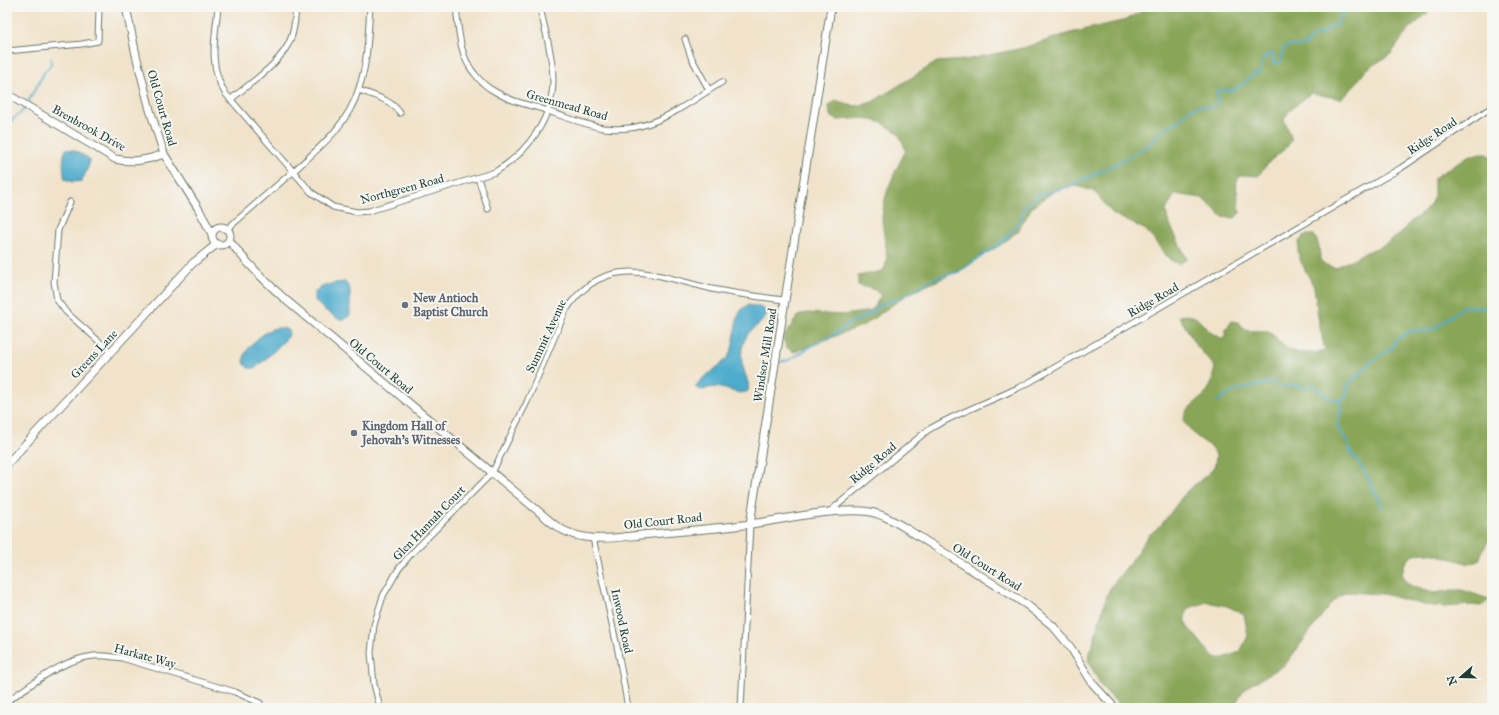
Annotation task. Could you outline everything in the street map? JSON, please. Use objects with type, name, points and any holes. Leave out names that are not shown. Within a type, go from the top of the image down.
[{"type":"main road","name":"Old Court Road","points":[[126,7],[137,58],[152,116],[164,154],[216,240],[240,255]]},
{"type":"main road","name":"Windsor Mill Road","points":[[750,524],[831,7]]},
{"type":"main road","name":"Brenbrook Drive","points":[[7,94],[115,159],[138,162],[164,154]]},
{"type":"main road","name":"Old Court Road","points":[[198,208],[217,228]]},
{"type":"main road","points":[[224,227],[227,229],[230,234],[229,240],[216,240],[217,228],[224,227]]},
{"type":"main road","name":"Greens Lane","points":[[7,464],[197,258],[216,240]]},
{"type":"main road","name":"Old Court Road","points":[[229,240],[240,255],[287,301],[492,473],[565,532],[582,538],[609,538],[750,524],[828,512],[864,511],[874,513],[892,520],[1027,605],[1053,626],[1062,636],[1093,684],[1115,708]]},
{"type":"street","points":[[7,51],[82,44],[98,41],[99,7]]},
{"type":"street","name":"Northgreen Road","points":[[218,7],[213,48],[215,69],[221,86],[230,100],[311,192],[333,207],[356,212],[369,211],[495,172],[517,156],[535,136],[547,111],[553,81],[540,7]]},
{"type":"street","points":[[230,100],[275,62],[287,46],[294,28],[296,7]]},
{"type":"street","points":[[227,229],[328,139],[340,125],[359,90],[364,72],[370,7]]},
{"type":"street","name":"Greenmead Road","points":[[456,7],[463,52],[467,64],[484,85],[506,98],[586,124],[605,128],[638,126],[652,122],[665,116],[722,82]]},
{"type":"street","points":[[685,39],[692,57],[709,90]]},
{"type":"street","points":[[359,90],[387,100],[393,104],[400,113]]},
{"type":"street","name":"Ridge Road","points":[[828,512],[928,430],[1012,392],[1028,383],[1401,168],[1492,107]]},
{"type":"street","points":[[478,178],[488,209]]},
{"type":"street","points":[[70,202],[58,230],[54,282],[57,300],[66,312],[111,352]]},
{"type":"street","name":"Summit Avenue","points":[[492,473],[527,402],[566,310],[573,300],[592,283],[615,273],[639,271],[712,289],[784,300]]},
{"type":"street","name":"Glen Hannah Court","points":[[380,708],[374,684],[371,653],[374,625],[383,596],[398,570],[410,555],[492,473]]},
{"type":"street","name":"Windsor Mill Road","points":[[741,708],[750,524]]},
{"type":"street","name":"Inwood Road","points":[[593,538],[618,651],[628,708]]},
{"type":"street","name":"Harkate Way","points":[[7,701],[68,663],[93,656],[107,656],[126,659],[235,692],[260,703]]},
{"type":"green space","points":[[1149,7],[1431,7],[1429,12],[1408,30],[1391,54],[1367,69],[1349,92],[1341,99],[1311,93],[1289,111],[1284,119],[1292,140],[1286,148],[1270,161],[1258,176],[1240,175],[1236,184],[1240,213],[1234,219],[1223,217],[1202,198],[1175,194],[1166,210],[1168,221],[1187,259],[1178,264],[1169,259],[1146,230],[1113,214],[1094,191],[1076,186],[1057,189],[1032,207],[1018,231],[1002,244],[960,270],[908,294],[864,325],[794,352],[786,347],[783,338],[798,316],[806,313],[843,315],[871,311],[881,296],[875,290],[858,285],[858,276],[883,271],[886,265],[887,252],[882,224],[883,208],[891,182],[906,150],[898,133],[883,123],[865,118],[838,120],[830,116],[829,106],[836,100],[854,106],[872,102],[937,62],[965,60],[1023,48],[1070,33],[1126,20]]},
{"type":"green space","points":[[1486,154],[1492,157],[1492,535],[1482,552],[1479,561],[1470,564],[1435,554],[1422,553],[1412,556],[1405,563],[1402,573],[1405,581],[1413,587],[1434,593],[1462,590],[1489,599],[1481,606],[1472,605],[1443,607],[1424,605],[1383,594],[1346,592],[1332,602],[1285,665],[1245,688],[1235,704],[1229,708],[1122,708],[1101,686],[1088,660],[1107,595],[1112,585],[1130,563],[1147,537],[1162,524],[1186,492],[1209,473],[1215,465],[1216,455],[1211,447],[1196,436],[1183,421],[1189,408],[1201,398],[1209,388],[1215,367],[1196,345],[1179,316],[1185,315],[1197,318],[1216,336],[1224,339],[1226,330],[1231,321],[1239,322],[1245,330],[1264,331],[1270,333],[1284,346],[1295,352],[1305,353],[1325,351],[1314,287],[1301,262],[1298,252],[1299,242],[1305,235],[1314,235],[1319,247],[1320,260],[1326,265],[1335,268],[1386,244],[1402,233],[1407,225],[1423,213],[1430,205],[1434,196],[1434,178],[1468,156]],"holes":[[[1207,602],[1227,606],[1244,614],[1248,636],[1240,652],[1223,658],[1214,658],[1187,626],[1185,616],[1189,608]]]},
{"type":"water","points":[[66,149],[74,150],[88,158],[89,165],[82,181],[73,182],[65,179],[63,164]]},
{"type":"water","points":[[345,282],[350,289],[350,315],[341,319],[336,318],[321,307],[314,296],[320,288],[326,285]]},
{"type":"water","points":[[749,305],[763,308],[766,311],[766,315],[762,321],[748,333],[743,345],[742,362],[748,383],[748,391],[738,393],[716,387],[703,390],[696,388],[703,378],[728,357],[731,351],[739,314],[743,308]]},
{"type":"water","points":[[284,328],[288,331],[288,337],[255,368],[248,368],[244,358],[250,346],[272,329]]},
{"type":"waterway","points":[[780,362],[789,360],[840,331],[848,324],[872,313],[878,306],[889,301],[899,299],[934,278],[959,272],[1000,243],[1010,234],[1021,218],[1024,208],[1035,197],[1062,189],[1108,168],[1149,145],[1156,136],[1167,127],[1177,122],[1190,109],[1200,106],[1211,107],[1218,103],[1217,91],[1231,90],[1240,87],[1251,77],[1260,72],[1263,59],[1268,54],[1273,54],[1273,62],[1276,64],[1281,61],[1283,49],[1287,46],[1302,46],[1307,44],[1313,36],[1323,33],[1330,27],[1335,26],[1343,13],[1349,7]]},
{"type":"waterway","points":[[27,104],[45,71],[51,65],[51,59]]},
{"type":"waterway","points":[[7,125],[25,108]]},
{"type":"waterway","points":[[1382,508],[1369,480],[1351,453],[1348,443],[1337,427],[1341,412],[1341,401],[1346,396],[1348,384],[1371,362],[1392,348],[1394,342],[1411,331],[1418,330],[1424,332],[1437,327],[1464,306],[1486,308],[1492,306]]},
{"type":"waterway","points":[[1217,401],[1236,390],[1272,382],[1278,387],[1293,385],[1305,387],[1312,385],[1328,397],[1341,401]]},
{"type":"place","name":"New Antioch Baptist Church","points":[[405,305]]},
{"type":"place","name":"Kingdom Hall of Jehovah's Witnesses","points":[[354,433]]}]
